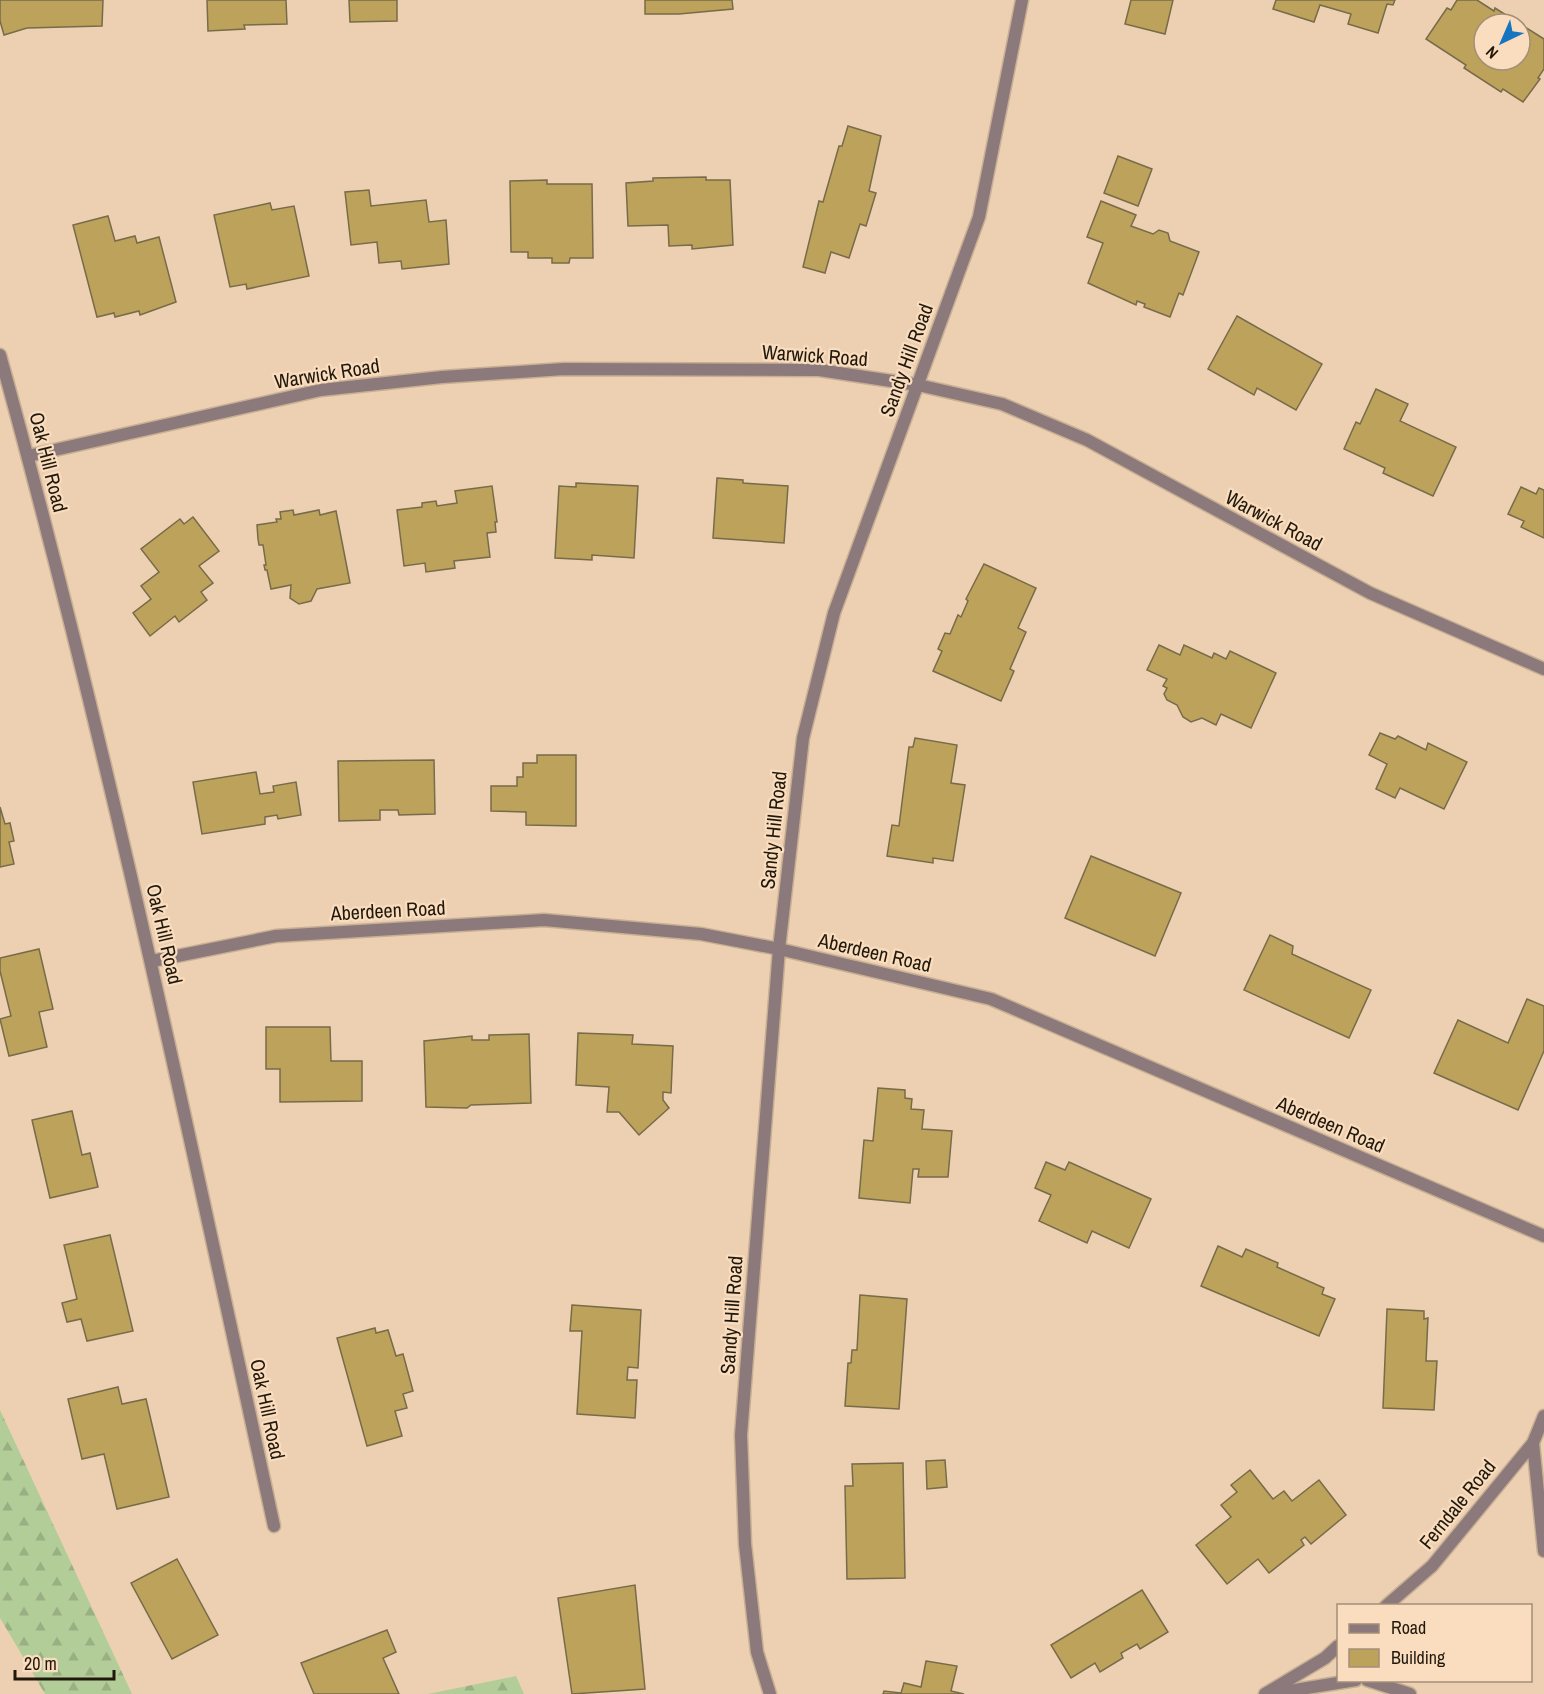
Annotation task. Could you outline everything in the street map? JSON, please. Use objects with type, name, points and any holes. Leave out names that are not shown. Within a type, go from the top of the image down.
[{"type":"street","name":"Sandy Hill Road","points":[[770,1694],[757,1652],[745,1544],[741,1435],[779,949],[802,738],[834,613],[979,217],[1022,0]]},
{"type":"street","name":"Oak Hill Road","points":[[0,355],[28,456],[152,961],[274,1526]]},
{"type":"street","name":"Warwick Road","points":[[28,456],[321,390],[442,377],[564,369],[819,370],[918,385],[1002,404],[1087,440],[1370,593],[1544,669]]},
{"type":"street","name":"Aberdeen Road","points":[[152,961],[276,936],[544,920],[700,934],[779,949],[991,999],[1544,1236]]},
{"type":"street","name":"Ferndale Road","points":[[1387,1604],[1432,1566],[1533,1443],[1544,1416]]},
{"type":"street","points":[[1533,1443],[1544,1551]]},
{"type":"street","points":[[1265,1694],[1325,1658],[1337,1647]]},
{"type":"street","points":[[1270,1694],[1344,1682]]},
{"type":"street","points":[[1373,1682],[1410,1694]]},
{"type":"green space","points":[[0,1410],[132,1694],[45,1694],[0,1618]]},
{"type":"green space","points":[[516,1676],[524,1694],[428,1694]]},
{"type":"building","points":[[0,0],[103,0],[102,26],[27,28],[4,35],[0,21]]},
{"type":"building","points":[[207,0],[286,0],[287,24],[244,25],[245,29],[208,31]]},
{"type":"building","points":[[349,0],[397,0],[397,21],[350,22]]},
{"type":"building","points":[[645,0],[732,0],[733,9],[679,14],[645,14]]},
{"type":"building","points":[[1131,0],[1173,0],[1165,34],[1125,24]]},
{"type":"building","points":[[1276,0],[1395,0],[1393,5],[1387,4],[1378,33],[1348,24],[1351,14],[1320,5],[1314,22],[1273,9]]},
{"type":"building","points":[[1457,0],[1477,0],[1494,11],[1495,8],[1501,12],[1472,12],[1472,72],[1532,72],[1532,31],[1544,39],[1544,69],[1538,78],[1540,79],[1523,102],[1503,89],[1501,92],[1464,68],[1466,65],[1426,39],[1447,8],[1451,10]]},
{"type":"building","points":[[848,126],[881,136],[869,191],[876,193],[866,226],[860,224],[849,258],[831,252],[825,273],[803,267],[819,201],[823,202],[839,146],[842,146]]},
{"type":"building","points":[[1118,156],[1152,169],[1138,206],[1104,193]]},
{"type":"building","points":[[706,177],[706,180],[730,180],[733,245],[692,249],[692,245],[669,246],[668,225],[628,226],[626,183],[653,181],[653,178]]},
{"type":"building","points":[[547,180],[547,184],[592,184],[593,258],[570,258],[569,263],[552,263],[552,258],[528,258],[528,252],[511,252],[510,181]]},
{"type":"building","points":[[369,190],[371,206],[426,200],[429,222],[446,220],[449,264],[402,269],[401,261],[379,263],[377,242],[351,245],[345,192]]},
{"type":"building","points":[[1101,201],[1136,215],[1131,226],[1153,234],[1159,230],[1168,233],[1170,241],[1199,252],[1183,295],[1179,293],[1170,317],[1144,307],[1145,304],[1137,301],[1136,305],[1088,283],[1103,243],[1087,237]]},
{"type":"building","points":[[270,203],[272,210],[294,206],[309,276],[247,289],[246,284],[230,287],[214,215]]},
{"type":"building","points":[[108,216],[115,241],[135,236],[137,243],[159,237],[176,302],[140,315],[139,311],[115,317],[114,313],[97,317],[73,225]]},
{"type":"building","points":[[1237,316],[1322,364],[1296,410],[1257,388],[1254,395],[1208,369]]},
{"type":"building","points":[[1376,389],[1408,404],[1400,421],[1456,447],[1433,496],[1383,473],[1385,468],[1344,449],[1356,422],[1360,424]]},
{"type":"building","points":[[717,478],[743,480],[743,483],[788,486],[784,543],[713,538]]},
{"type":"building","points":[[576,483],[638,486],[634,558],[592,555],[592,560],[555,558],[559,486],[576,487]]},
{"type":"building","points":[[492,486],[497,522],[495,522],[496,532],[487,533],[490,557],[454,561],[455,568],[426,572],[425,563],[404,566],[397,510],[422,507],[422,503],[436,501],[437,506],[457,503],[455,491]]},
{"type":"building","points":[[1521,487],[1536,494],[1539,488],[1544,490],[1544,538],[1521,527],[1524,521],[1508,514]]},
{"type":"building","points":[[293,510],[294,515],[319,510],[320,515],[336,511],[350,583],[317,589],[311,601],[299,604],[290,598],[291,585],[271,589],[264,565],[266,565],[263,545],[259,545],[257,525],[277,522],[276,519],[281,519],[280,512]]},
{"type":"building","points":[[193,517],[219,551],[199,566],[213,583],[201,592],[207,600],[179,622],[175,616],[150,636],[133,613],[151,599],[141,586],[159,572],[141,549],[180,519],[184,524]]},
{"type":"building","points":[[984,564],[1036,588],[1018,628],[1026,632],[1010,669],[1014,671],[1001,701],[933,671],[942,651],[938,649],[945,633],[950,634],[958,615],[961,617],[968,601],[966,599]]},
{"type":"building","points":[[1159,645],[1180,655],[1184,645],[1212,658],[1214,653],[1226,659],[1230,651],[1276,673],[1251,728],[1221,714],[1216,725],[1202,718],[1191,722],[1183,717],[1177,705],[1167,700],[1164,694],[1167,688],[1163,686],[1167,679],[1147,670]]},
{"type":"building","points":[[1380,733],[1395,739],[1398,736],[1426,750],[1428,743],[1467,762],[1444,809],[1400,788],[1395,798],[1376,789],[1387,764],[1369,755]]},
{"type":"building","points":[[915,738],[957,745],[951,783],[965,785],[953,861],[933,858],[933,863],[887,856],[892,825],[899,826],[909,747],[913,747]]},
{"type":"building","points":[[537,755],[576,755],[576,826],[526,825],[526,812],[491,811],[491,786],[517,786],[517,777],[523,777],[523,763],[537,763]]},
{"type":"building","points":[[434,760],[435,814],[399,815],[398,810],[380,810],[380,820],[339,821],[338,761]]},
{"type":"building","points":[[256,772],[260,794],[274,792],[273,786],[296,782],[301,815],[278,819],[277,815],[265,817],[265,824],[202,834],[193,782]]},
{"type":"building","points":[[0,807],[5,824],[10,823],[14,841],[9,842],[14,864],[0,867]]},
{"type":"building","points":[[1091,856],[1181,893],[1155,956],[1065,918]]},
{"type":"building","points":[[1270,935],[1293,946],[1292,954],[1371,990],[1349,1038],[1244,990]]},
{"type":"building","points":[[39,949],[53,1009],[39,1012],[47,1047],[9,1056],[0,1019],[11,1016],[0,971],[0,958]]},
{"type":"building","points":[[1527,999],[1544,1006],[1544,1051],[1518,1110],[1434,1073],[1458,1020],[1508,1043]]},
{"type":"building","points":[[266,1027],[330,1027],[331,1061],[362,1061],[362,1101],[280,1102],[280,1069],[266,1069]]},
{"type":"building","points":[[578,1033],[633,1035],[632,1044],[673,1046],[671,1093],[663,1092],[663,1100],[669,1108],[639,1135],[619,1112],[607,1112],[609,1087],[576,1085]]},
{"type":"building","points":[[529,1034],[531,1103],[471,1105],[467,1108],[426,1107],[424,1041],[472,1036],[472,1040],[489,1040],[489,1035]]},
{"type":"building","points":[[878,1088],[905,1090],[905,1098],[912,1099],[911,1109],[924,1110],[922,1129],[952,1131],[948,1177],[918,1177],[919,1169],[913,1169],[910,1203],[859,1198],[864,1140],[873,1141]]},
{"type":"building","points":[[72,1111],[82,1155],[90,1153],[98,1187],[50,1198],[32,1120]]},
{"type":"building","points":[[1046,1162],[1065,1170],[1069,1162],[1151,1199],[1129,1248],[1092,1231],[1087,1243],[1039,1221],[1051,1195],[1035,1188]]},
{"type":"building","points":[[110,1235],[133,1331],[87,1341],[81,1319],[67,1322],[62,1303],[77,1299],[64,1245]]},
{"type":"building","points":[[1218,1246],[1242,1257],[1246,1249],[1278,1263],[1277,1267],[1324,1288],[1322,1294],[1335,1299],[1319,1336],[1201,1286]]},
{"type":"building","points":[[860,1295],[907,1299],[899,1409],[845,1406],[848,1363],[851,1363],[852,1350],[857,1350]]},
{"type":"building","points":[[572,1305],[641,1310],[638,1368],[628,1367],[627,1380],[637,1380],[635,1418],[577,1414],[582,1331],[570,1331]]},
{"type":"building","points":[[1387,1309],[1424,1311],[1424,1319],[1428,1318],[1426,1361],[1437,1361],[1434,1410],[1383,1408]]},
{"type":"building","points":[[375,1328],[376,1333],[388,1330],[396,1356],[403,1354],[413,1391],[403,1394],[407,1408],[395,1411],[402,1436],[367,1446],[337,1338]]},
{"type":"building","points":[[118,1387],[122,1404],[146,1399],[169,1497],[117,1509],[104,1454],[82,1459],[68,1399]]},
{"type":"building","points":[[945,1460],[947,1487],[927,1489],[926,1461]]},
{"type":"building","points":[[903,1463],[905,1578],[847,1579],[845,1486],[853,1486],[852,1464]]},
{"type":"building","points":[[1250,1470],[1273,1499],[1284,1491],[1292,1501],[1319,1480],[1346,1515],[1311,1544],[1305,1537],[1301,1540],[1304,1545],[1269,1573],[1258,1559],[1227,1584],[1196,1545],[1231,1517],[1221,1505],[1237,1492],[1231,1485]]},
{"type":"building","points":[[177,1559],[218,1635],[172,1659],[131,1583]]},
{"type":"building","points":[[635,1585],[645,1689],[572,1694],[558,1598]]},
{"type":"building","points":[[1142,1590],[1168,1632],[1140,1649],[1137,1644],[1121,1653],[1123,1658],[1100,1672],[1095,1663],[1071,1678],[1051,1645]]},
{"type":"building","points":[[387,1630],[396,1652],[383,1658],[399,1694],[314,1694],[301,1663]]},
{"type":"building","points":[[926,1661],[957,1666],[951,1691],[964,1694],[883,1694],[884,1691],[901,1693],[904,1683],[921,1687]]}]
